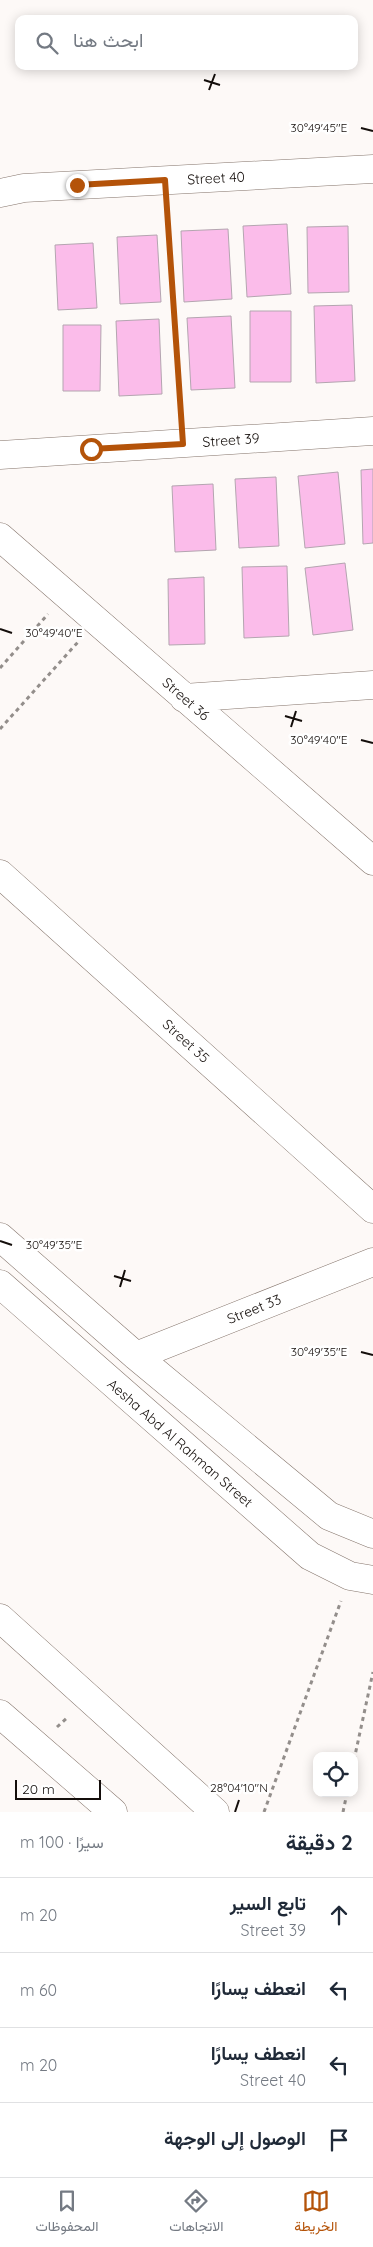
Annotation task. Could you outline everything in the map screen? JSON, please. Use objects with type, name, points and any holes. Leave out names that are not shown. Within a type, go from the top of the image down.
[{"type":"street","name":"Street 40","points":[[0,193],[24,188],[373,169]]},
{"type":"street","name":"Street 39","points":[[0,455],[373,431]]},
{"type":"street","name":"Street 36","points":[[0,537],[373,861]]},
{"type":"street","points":[[184,698],[373,685]]},
{"type":"street","name":"Street 35","points":[[0,874],[373,1209]]},
{"type":"street","points":[[0,1237],[136,1356],[329,1516],[373,1534]]},
{"type":"street","name":"Street 33","points":[[136,1356],[373,1262]]},
{"type":"street","name":"Aesha Abd Al Rahman Street","points":[[0,1284],[310,1556],[361,1578]]},
{"type":"street","points":[[0,1618],[215,1812]]},
{"type":"street","points":[[0,1714],[113,1812]]},
{"type":"path","points":[[165,180],[183,444]]},
{"type":"path","points":[[0,668],[65,594]]},
{"type":"path","points":[[0,729],[96,621]]},
{"type":"path","points":[[264,1812],[361,1578]]},
{"type":"path","points":[[356,1752],[373,1672]]},
{"type":"path","points":[[36,1746],[89,1698]]},
{"type":"path","points":[[343,1812],[346,1797]]},
{"type":"building","points":[[287,224],[291,294],[247,297],[243,226]]},
{"type":"building","points":[[348,226],[349,292],[308,293],[307,227]]},
{"type":"building","points":[[228,229],[232,299],[184,302],[181,231]]},
{"type":"building","points":[[157,235],[161,302],[120,304],[117,237]]},
{"type":"building","points":[[93,243],[97,308],[58,310],[55,245]]},
{"type":"building","points":[[352,305],[355,381],[316,383],[314,306]]},
{"type":"building","points":[[250,311],[291,311],[291,382],[250,382]]},
{"type":"building","points":[[231,316],[235,388],[191,390],[187,318]]},
{"type":"building","points":[[159,319],[162,394],[119,396],[116,321]]},
{"type":"building","points":[[63,325],[101,325],[100,391],[63,391]]},
{"type":"building","points":[[373,469],[373,543],[363,544],[361,470]]},
{"type":"building","points":[[338,472],[345,544],[305,548],[298,476]]},
{"type":"building","points":[[276,477],[279,546],[239,548],[235,479]]},
{"type":"building","points":[[213,484],[216,550],[175,552],[172,486]]},
{"type":"building","points":[[345,563],[353,630],[313,635],[305,568]]},
{"type":"building","points":[[287,566],[289,636],[244,638],[242,567]]},
{"type":"building","points":[[204,577],[205,644],[169,645],[168,579]]},
{"type":"route","points":[[77,185],[165,180],[183,444],[91,449]]}]
